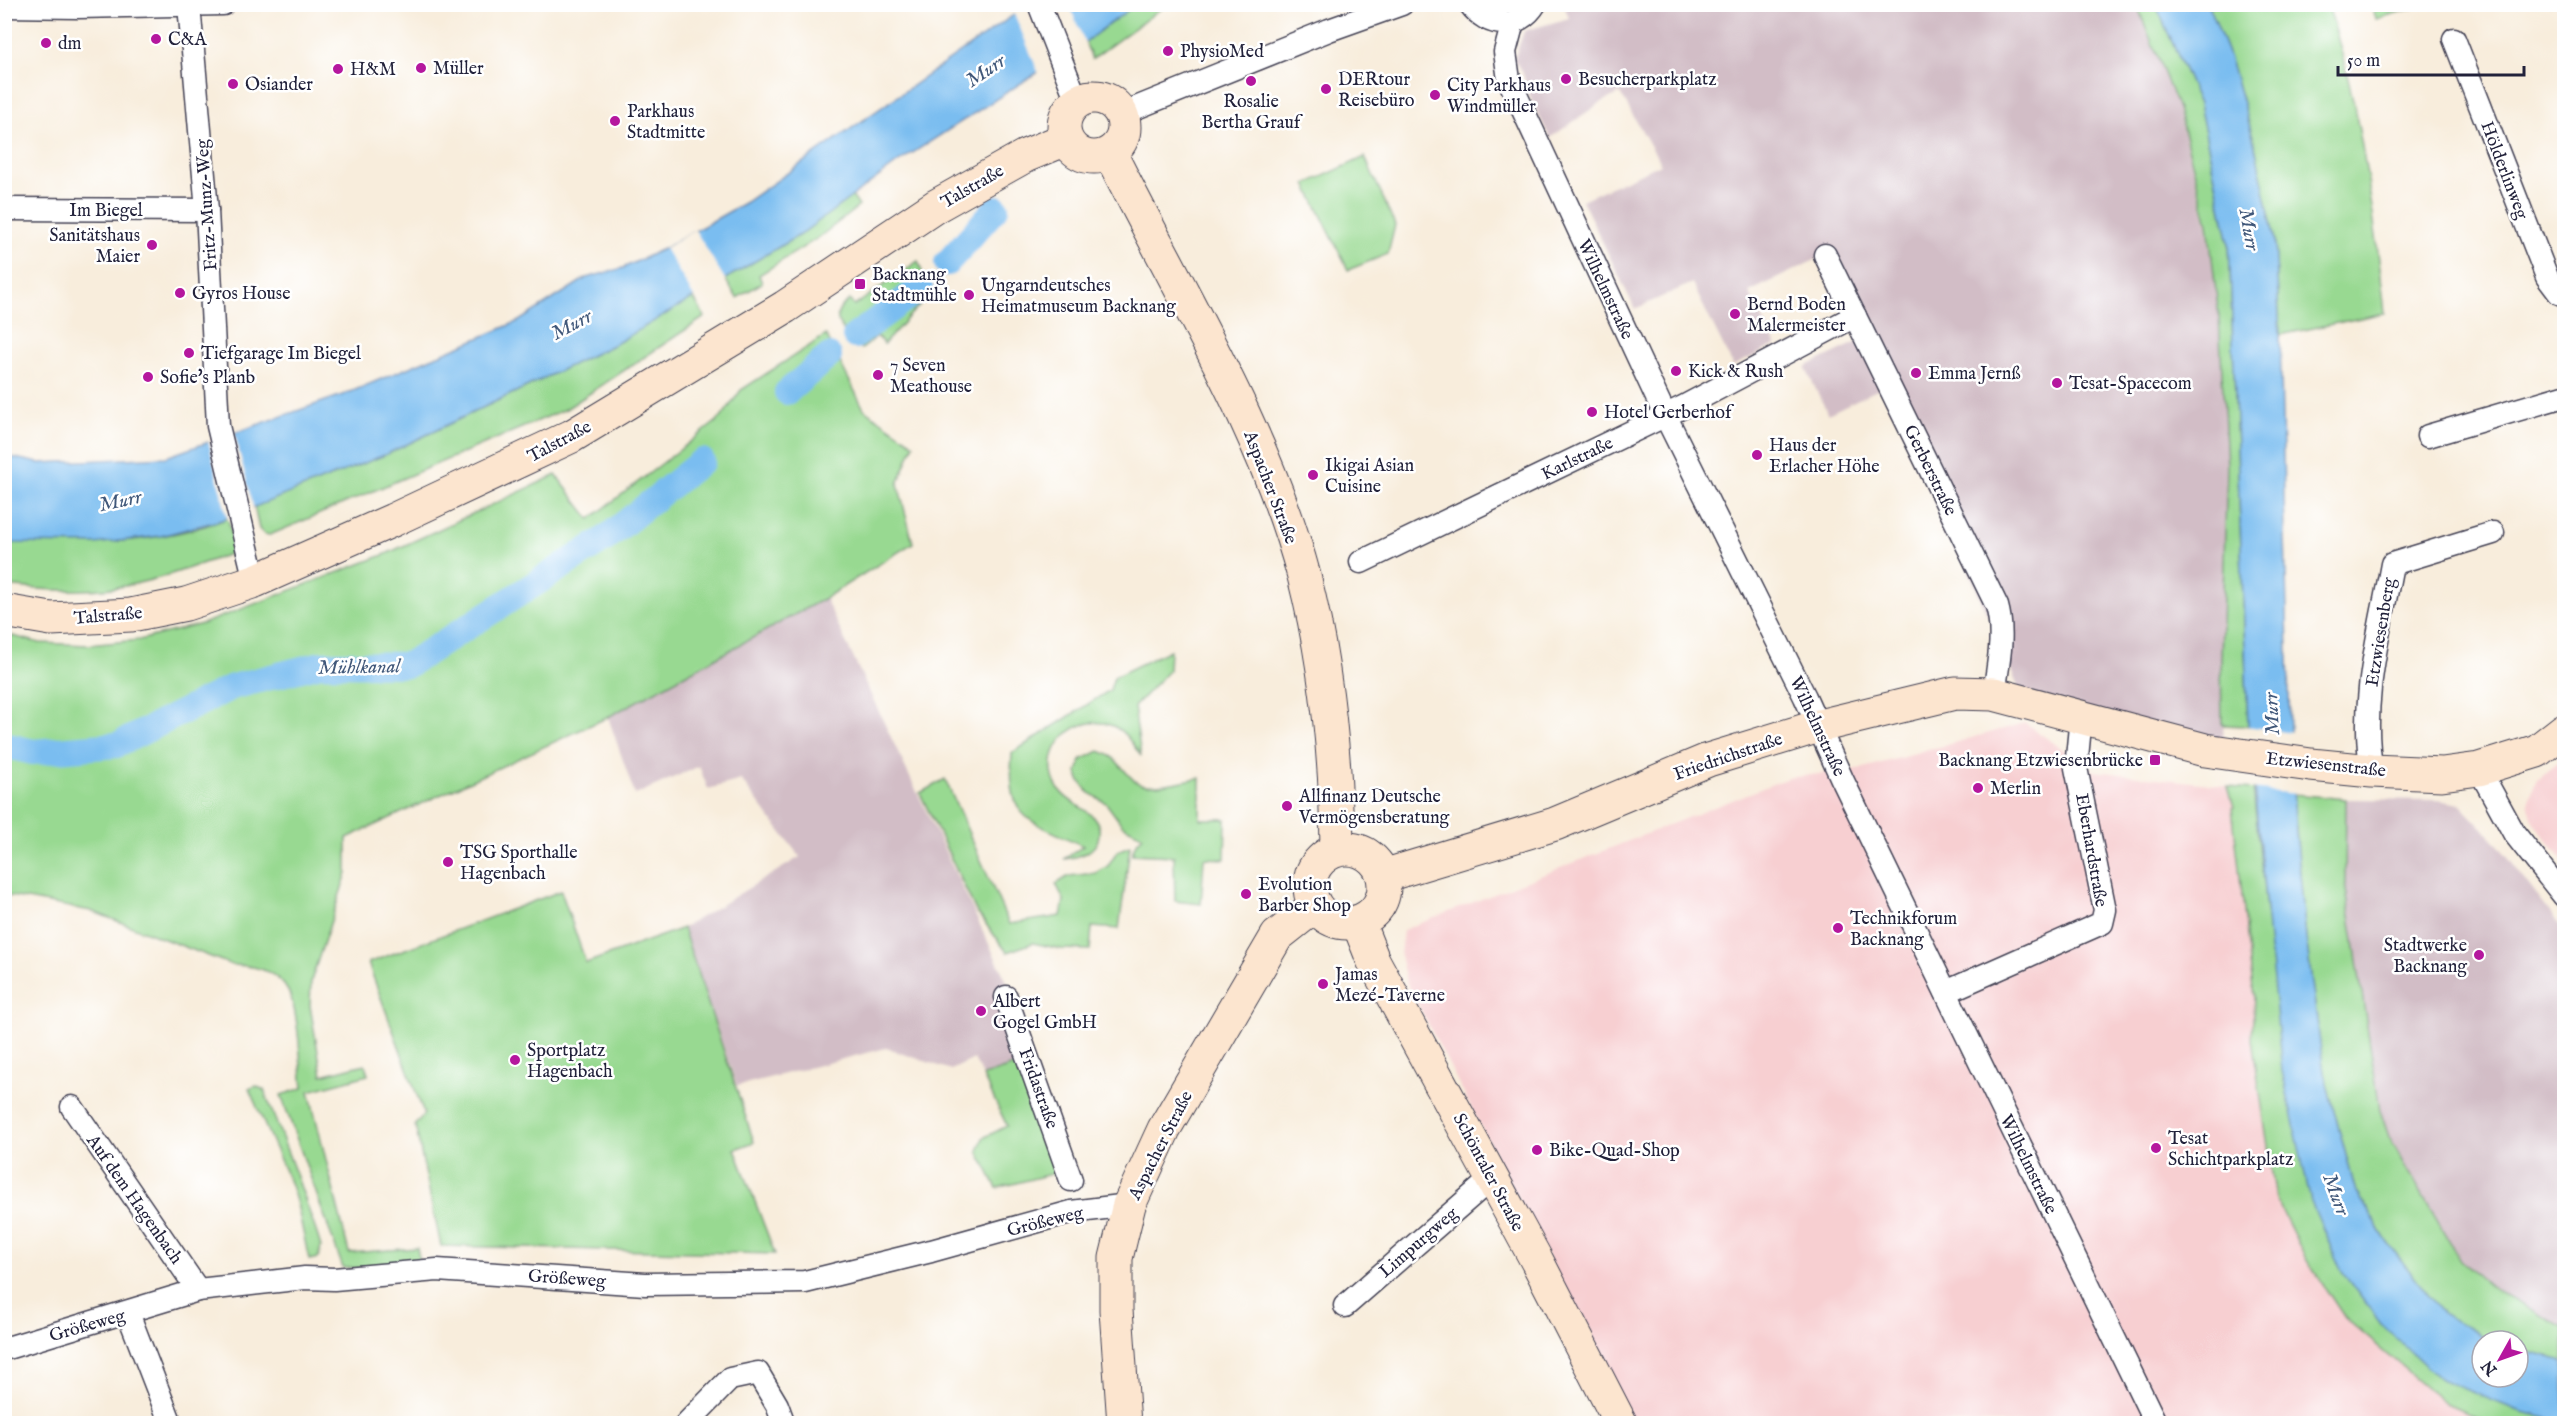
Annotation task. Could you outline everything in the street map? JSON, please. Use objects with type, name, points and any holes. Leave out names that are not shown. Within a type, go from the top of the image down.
[{"type":"street","points":[[4,6],[223,4]]},
{"type":"street","points":[[1039,4],[1077,101]]},
{"type":"street","points":[[1121,114],[1329,30],[1402,4]]},
{"type":"street","points":[[1470,4],[1475,12],[1489,21],[1504,24],[1527,14],[1535,4]]},
{"type":"street","name":"Fritz-Munz-Weg","points":[[189,5],[207,210],[219,432],[255,581]]},
{"type":"street","name":"Wilhelmstraße","points":[[1513,22],[1505,52],[1509,80],[1665,416],[1819,726],[1842,779],[2156,1424]]},
{"type":"street","name":"Hölderlinweg","points":[[2454,39],[2547,277],[2559,293],[2565,295]]},
{"type":"street","points":[[1092,96],[1101,97],[1109,100],[1121,114],[1124,131],[1116,147],[1110,153],[1102,156],[1085,156],[1077,152],[1066,139],[1064,122],[1066,113],[1077,101],[1092,96]]},
{"type":"street","name":"Talstraße","points":[[4,611],[51,619],[131,615],[186,604],[255,581],[393,520],[572,436],[785,307],[936,206],[1025,156],[1066,139]]},
{"type":"street","name":"Aspacher Straße","points":[[1110,153],[1239,406],[1263,460],[1303,574],[1321,649],[1329,697],[1337,849]]},
{"type":"street","name":"Im Biegel","points":[[4,209],[207,210]]},
{"type":"street","name":"Gerberstraße","points":[[1825,255],[1997,606],[2000,617],[2000,654],[1994,694]]},
{"type":"street","name":"Karlstraße","points":[[1361,562],[1665,416],[1855,316]]},
{"type":"street","points":[[2428,436],[2565,396]]},
{"type":"street","name":"Etzwiesenberg","points":[[2361,770],[2367,745],[2370,690],[2392,564],[2493,533]]},
{"type":"street","name":"Friedrichstraße","points":[[1383,876],[1555,824],[1708,760],[1819,726],[1955,693],[1994,694],[2081,716]]},
{"type":"street","name":"Etzwiesenstraße","points":[[2081,716],[2205,750],[2361,770],[2442,774],[2479,769],[2537,751],[2565,730]]},
{"type":"street","name":"Eberhardstraße","points":[[1946,992],[2102,923],[2105,909],[2076,768],[2081,716]]},
{"type":"street","points":[[2479,769],[2514,834],[2565,896]]},
{"type":"street","points":[[1337,849],[1354,849],[1368,855],[1376,861],[1383,876],[1385,890],[1382,900],[1370,916],[1358,922],[1346,924],[1331,920],[1315,906],[1311,895],[1312,873],[1318,862],[1337,849]]},
{"type":"street","name":"Aspacher Straße","points":[[1124,1424],[1116,1311],[1116,1258],[1129,1205],[1164,1129],[1277,936],[1315,906]]},
{"type":"street","name":"Schöntaler Straße","points":[[1358,922],[1373,960],[1492,1178],[1621,1424]]},
{"type":"street","name":"Fridastraße","points":[[1005,997],[1071,1180]]},
{"type":"street","name":"Auf dem Hagenbach","points":[[72,1107],[198,1290]]},
{"type":"street","name":"Limpurgweg","points":[[1345,1305],[1492,1178]]},
{"type":"street","name":"Größeweg","points":[[4,1349],[198,1290],[305,1278],[334,1279],[437,1270],[645,1284],[805,1282],[921,1254],[1071,1212],[1129,1205]]},
{"type":"street","points":[[128,1313],[171,1424]]},
{"type":"street","points":[[686,1424],[730,1379],[758,1373],[777,1405],[784,1424]]},
{"type":"shaded area","points":[[1564,5],[2137,5],[2177,109],[2207,225],[2219,317],[2227,435],[2221,659],[2224,750],[2021,694],[1889,384],[1828,414],[1805,367],[1866,338],[1825,255],[1749,292],[1776,345],[1733,366],[1692,283],[1635,309],[1582,200],[1661,164],[1620,93],[1600,103],[1550,138],[1531,99],[1522,71],[1514,60],[1524,31],[1569,18]]},
{"type":"shaded area","points":[[825,598],[1008,984],[1020,1064],[983,1076],[974,1059],[951,1070],[886,1048],[737,1086],[683,928],[800,857],[741,780],[708,789],[699,766],[635,795],[608,717]]},
{"type":"shaded area","points":[[2025,723],[2094,771],[2253,789],[2381,1324],[2470,1372],[2470,1389],[2501,1389],[2564,1423],[1633,1423],[1406,981],[1400,955],[1403,930],[1788,778],[1864,768]]},
{"type":"shaded area","points":[[2564,759],[2564,862],[2534,823],[2528,803],[2536,780]]},
{"type":"shaded area","points":[[2346,799],[2437,800],[2460,804],[2496,842],[2564,931],[2564,1328],[2491,1287],[2460,1260],[2346,1095],[2369,1038],[2345,883]]},
{"type":"green space","points":[[2371,4],[2423,5],[2376,19]]},
{"type":"green space","points":[[1135,5],[1166,5],[1092,59],[1085,42]]},
{"type":"green space","points":[[2137,5],[2156,5],[2199,104],[2229,243],[2248,726],[2222,725],[2221,659],[2227,465],[2219,317],[2208,224],[2178,109]]},
{"type":"green space","points":[[2209,5],[2328,5],[2357,119],[2376,235],[2385,313],[2280,335],[2275,241],[2253,137],[2229,56]]},
{"type":"green space","points":[[1365,157],[1395,225],[1388,254],[1348,270],[1306,184]]},
{"type":"green space","points":[[852,196],[859,206],[818,238],[759,275],[762,283],[737,298],[725,279],[801,234]]},
{"type":"green space","points":[[918,261],[930,293],[884,344],[877,336],[862,349],[840,325],[838,313],[842,306],[850,300],[854,306]]},
{"type":"green space","points":[[693,297],[705,317],[566,409],[270,535],[264,534],[259,529],[254,507],[387,454],[617,343]]},
{"type":"green space","points":[[826,335],[864,409],[914,444],[898,484],[913,543],[825,598],[608,717],[347,838],[347,873],[311,981],[310,1006],[322,1075],[365,1064],[368,1075],[309,1091],[349,1253],[417,1248],[421,1267],[343,1268],[281,1095],[303,1088],[295,1011],[283,984],[263,970],[232,965],[91,911],[5,895],[5,634],[40,643],[88,645],[139,640],[202,624],[386,554],[556,475],[590,519],[721,418],[741,390]]},
{"type":"green space","points":[[228,518],[233,541],[230,554],[168,575],[130,585],[94,590],[5,586],[5,542],[89,543],[146,538],[174,534]]},
{"type":"green space","points":[[1170,650],[1169,670],[1134,707],[1141,756],[1121,731],[1101,723],[1079,726],[1069,732],[1055,749],[1052,772],[1056,784],[1062,793],[1094,818],[1098,825],[1099,835],[1091,850],[1064,859],[1083,846],[1025,816],[1013,794],[1012,753],[1110,690],[1114,677]]},
{"type":"green space","points":[[1099,751],[1111,756],[1130,777],[1141,784],[1157,785],[1200,778],[1200,819],[1226,819],[1225,859],[1204,858],[1201,904],[1175,901],[1174,856],[1132,854],[1135,845],[1143,836],[1122,825],[1106,803],[1088,792],[1079,780],[1077,772],[1081,760]]},
{"type":"green space","points":[[945,779],[1009,924],[1061,916],[1064,900],[1056,884],[1069,876],[1096,873],[1108,866],[1117,851],[1130,846],[1119,929],[1092,927],[1090,950],[1061,949],[1033,943],[1007,952],[976,911],[920,793]]},
{"type":"green space","points":[[2228,787],[2253,789],[2266,910],[2381,1324],[2470,1372],[2470,1389],[2501,1389],[2564,1423],[2490,1423],[2446,1404],[2345,1318],[2306,1259],[2276,1199],[2252,1040],[2254,997],[2232,808],[2234,807]]},
{"type":"green space","points":[[2293,794],[2346,799],[2345,883],[2380,1110],[2389,1137],[2460,1260],[2491,1287],[2564,1328],[2564,1361],[2530,1353],[2530,1329],[2470,1329],[2443,1314],[2387,1242],[2355,1189],[2324,1073],[2306,938]]},
{"type":"green space","points":[[561,891],[586,963],[683,928],[754,1142],[735,1149],[775,1254],[441,1246],[415,1125],[424,1114],[368,963]]},
{"type":"green space","points":[[1020,1064],[1059,1172],[997,1188],[978,1151],[983,1138],[1007,1126],[983,1076]]},
{"type":"green space","points":[[256,1086],[264,1090],[299,1182],[321,1247],[318,1258],[309,1260],[291,1185],[249,1089]]},
{"type":"water","name":"Murr","points":[[1028,5],[1135,5],[1085,42],[900,161],[801,234],[617,343],[387,454],[222,520],[161,536],[95,544],[5,543],[5,456],[39,463],[166,457],[348,393],[519,321],[586,278],[623,268],[665,248],[746,202]]},
{"type":"water","name":"Murr","points":[[2156,5],[2209,5],[2229,56],[2253,137],[2275,241],[2280,335],[2290,731],[2295,822],[2306,938],[2324,1073],[2355,1189],[2387,1242],[2443,1314],[2470,1329],[2470,1389],[2530,1389],[2530,1353],[2564,1361],[2564,1423],[2516,1410],[2440,1379],[2381,1324],[2342,1272],[2311,1202],[2282,1071],[2248,726],[2229,243],[2199,104]]},
{"type":"pier","points":[[1023,4],[1069,5],[1086,45],[1039,74],[1013,11]]},
{"type":"pier","points":[[695,230],[726,281],[695,299],[665,248]]},
{"type":"pier","points":[[234,431],[254,510],[228,521],[208,440]]},
{"type":"pier","points":[[2245,726],[2293,732],[2296,794],[2250,789]]},
{"type":"waterway","name":"Mühlkanal","points":[[947,263],[996,208]]},
{"type":"waterway","name":"Mühlkanal","points":[[855,336],[920,288]]},
{"type":"waterway","name":"Mühlkanal","points":[[787,392],[829,356]]},
{"type":"waterway","name":"Mühlkanal","points":[[4,745],[33,752],[117,745],[232,687],[321,664],[408,665],[605,539],[702,461]]},
{"type":"place","name":"C&A","points":[[156,39]]},
{"type":"place","name":"dm","points":[[46,43]]},
{"type":"place","name":"PhysioMed","points":[[1168,51]]},
{"type":"place","name":"Müller","points":[[421,68]]},
{"type":"place","name":"H&M","points":[[338,69]]},
{"type":"place","name":"Besucherparkplatz","points":[[1566,79]]},
{"type":"place","name":"Rosalie Bertha Grauf","points":[[1251,81]]},
{"type":"place","name":"Osiander","points":[[233,84]]},
{"type":"place","name":"DERtour Reisebüro","points":[[1326,89]]},
{"type":"place","name":"City Parkhaus Windmüller","points":[[1435,95]]},
{"type":"place","name":"Parkhaus Stadtmitte","points":[[615,121]]},
{"type":"place","name":"Sanitätshaus Maier","points":[[152,245]]},
{"type":"place","name":"Backnang Stadtmühle","points":[[860,284]]},
{"type":"place","name":"Gyros House","points":[[180,293]]},
{"type":"place","name":"Ungarndeutsches Heimatmuseum Backnang","points":[[969,295]]},
{"type":"place","name":"Bernd Boden Malermeister","points":[[1735,314]]},
{"type":"place","name":"Tiefgarage Im Biegel","points":[[189,353]]},
{"type":"place","name":"Kick & Rush","points":[[1676,371]]},
{"type":"place","name":"Emma Jernß","points":[[1916,373]]},
{"type":"place","name":"7 Seven Meathouse","points":[[878,375]]},
{"type":"place","name":"Sofie's Planb","points":[[148,377]]},
{"type":"place","name":"Tesat-Spacecom","points":[[2057,383]]},
{"type":"place","name":"Hotel Gerberhof","points":[[1592,412]]},
{"type":"place","name":"Haus der Erlacher Höhe","points":[[1757,455]]},
{"type":"place","name":"Ikigai Asian Cuisine","points":[[1313,475]]},
{"type":"place","name":"Backnang Etzwiesenbrücke","points":[[2155,760]]},
{"type":"place","name":"Merlin","points":[[1978,788]]},
{"type":"place","name":"Allfinanz Deutsche Vermögensberatung","points":[[1287,806]]},
{"type":"place","name":"TSG Sporthalle Hagenbach","points":[[448,862]]},
{"type":"place","name":"Evolution Barber Shop","points":[[1246,894]]},
{"type":"place","name":"Technikforum Backnang","points":[[1838,928]]},
{"type":"place","name":"Stadtwerke Backnang","points":[[2479,955]]},
{"type":"place","name":"Jamas Mezé-Taverne","points":[[1323,984]]},
{"type":"place","name":"Albert Gogel GmbH","points":[[981,1011]]},
{"type":"place","name":"Sportplatz Hagenbach","points":[[515,1060]]},
{"type":"place","name":"Tesat Schichtparkplatz","points":[[2156,1148]]},
{"type":"place","name":"Bike-Quad-Shop","points":[[1537,1150]]}]
